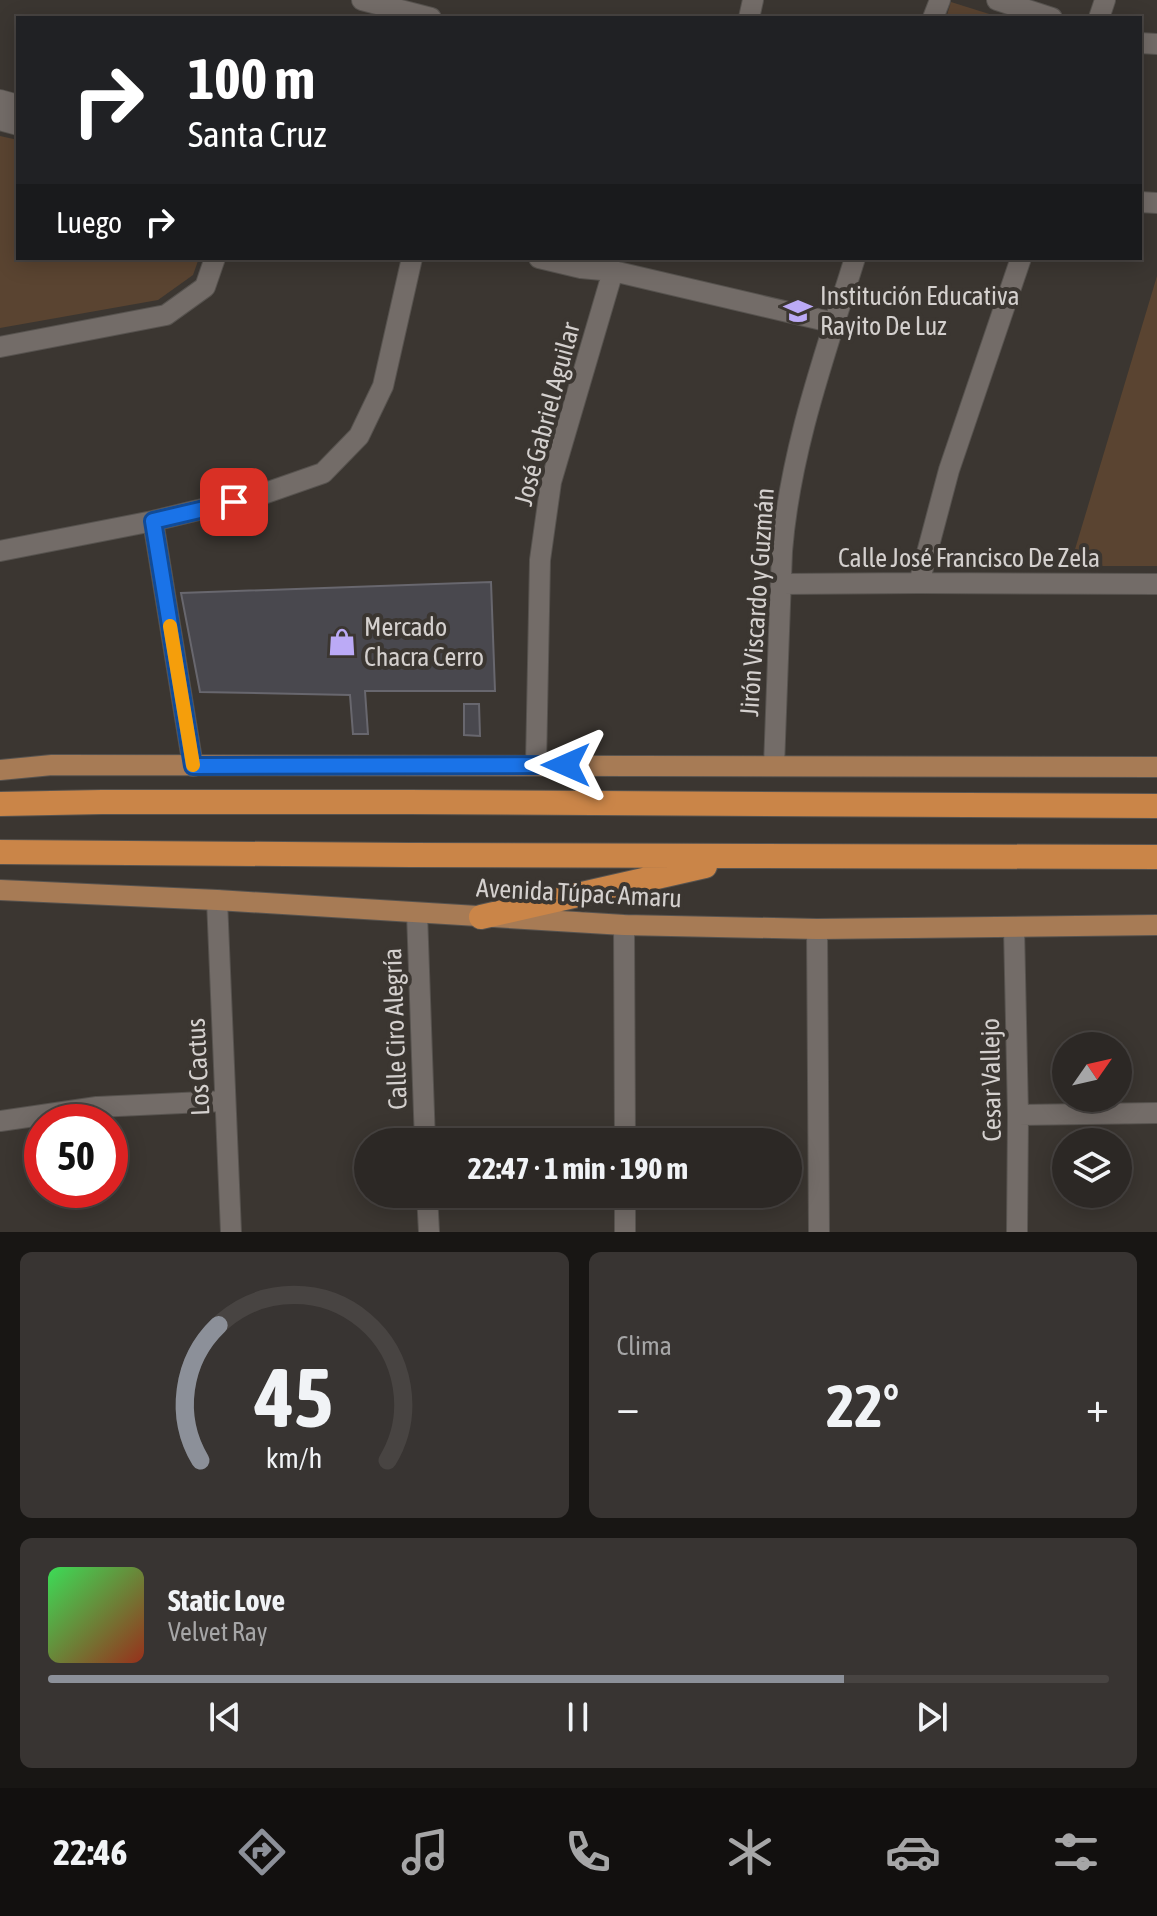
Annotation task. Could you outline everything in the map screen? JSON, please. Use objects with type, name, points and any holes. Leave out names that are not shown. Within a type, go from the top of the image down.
[{"type":"highway","points":[[0,804],[408,802],[1157,806]]},
{"type":"highway","name":"Avenida Túpac Amaru","points":[[0,852],[1157,857]]},
{"type":"highway","points":[[481,917],[747,856]]},
{"type":"main road","points":[[0,770],[52,765],[1157,767]]},
{"type":"main road","name":"Avenida Túpac Amaru","points":[[0,890],[624,925],[817,929],[1157,925]]},
{"type":"street","points":[[362,0],[423,16]]},
{"type":"street","points":[[997,0],[1046,16]]},
{"type":"street","points":[[0,347],[166,315],[205,287],[214,260]]},
{"type":"street","points":[[0,551],[153,521],[260,495],[323,473],[359,436],[383,386],[412,260]]},
{"type":"street","points":[[547,260],[613,271],[835,323]]},
{"type":"street","points":[[591,260],[613,271]]},
{"type":"street","name":"Jirón Viscardo y Guzmán","points":[[774,766],[784,519],[801,438],[854,260]]},
{"type":"street","points":[[919,583],[949,470],[1020,260]]},
{"type":"street","name":"José Gabriel Aguilar","points":[[536,765],[540,560],[551,482],[613,271]]},
{"type":"street","points":[[153,521],[193,766]]},
{"type":"street","name":"Calle José Francisco De Zela","points":[[781,584],[1157,584]]},
{"type":"street","name":"Los Cactus","points":[[217,900],[231,1232]]},
{"type":"street","name":"Calle Ciro Alegría","points":[[417,913],[425,1128]]},
{"type":"street","points":[[624,925],[625,1128]]},
{"type":"street","name":"Cesar Vallejo","points":[[1014,928],[1017,1232]]},
{"type":"street","points":[[817,929],[819,1232]]},
{"type":"street","points":[[0,1121],[97,1107],[225,1101]]},
{"type":"street","points":[[1018,1115],[1157,1113]]},
{"type":"street","points":[[428,1208],[429,1232]]},
{"type":"street","points":[[625,1208],[625,1232]]},
{"type":"shaded area","points":[[951,2],[996,16],[947,16]]},
{"type":"shaded area","points":[[0,136],[16,140],[16,260],[198,260],[193,275],[158,300],[0,328]]},
{"type":"shaded area","points":[[1157,276],[1157,566],[1070,566]]},
{"type":"building","name":"Mercado Chacra Cerro","points":[[491,582],[495,691],[365,691],[368,734],[353,734],[350,695],[200,692],[181,593]]},
{"type":"building","points":[[464,704],[479,704],[480,736],[464,735]]},
{"type":"slow traffic","points":[[170,626],[193,765]]},
{"type":"place","name":"Institución Educativa Rayito De Luz","points":[[798,311]]},
{"type":"place","name":"Mercado Chacra Cerro","points":[[342,642]]},
{"type":"route","points":[[234,502],[153,521],[193,766],[566,765]]}]
